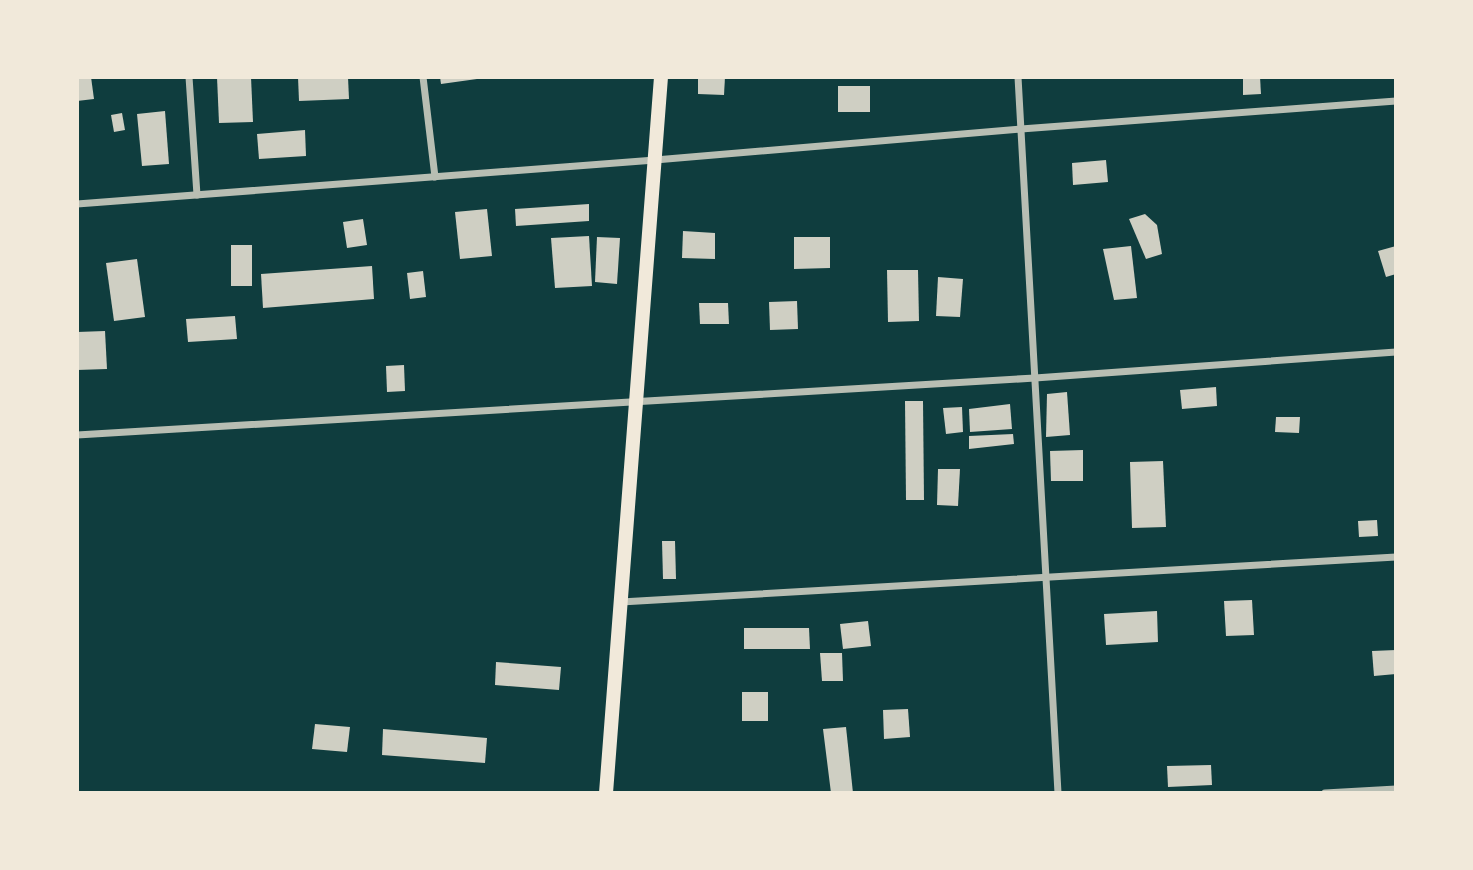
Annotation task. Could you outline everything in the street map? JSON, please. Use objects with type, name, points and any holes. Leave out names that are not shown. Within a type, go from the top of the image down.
[{"type":"main road","points":[[606,793],[661,77]]},
{"type":"street","points":[[189,77],[197,195]]},
{"type":"street","points":[[423,77],[435,177]]},
{"type":"street","points":[[1018,77],[1058,793]]},
{"type":"street","points":[[77,204],[1396,101]]},
{"type":"street","points":[[77,435],[1035,378],[1396,352]]},
{"type":"street","points":[[620,602],[1396,557]]},
{"type":"street","points":[[1325,793],[1396,789]]},
{"type":"building","points":[[77,77],[91,77],[94,99],[77,101]]},
{"type":"building","points":[[217,77],[251,77],[253,122],[219,123]]},
{"type":"building","points":[[298,77],[348,77],[349,99],[299,101]]},
{"type":"building","points":[[440,77],[477,77],[477,79],[441,84]]},
{"type":"building","points":[[698,77],[725,77],[724,95],[698,94]]},
{"type":"building","points":[[1243,77],[1260,77],[1261,94],[1243,95]]},
{"type":"building","points":[[838,86],[870,86],[870,112],[838,112]]},
{"type":"building","points":[[165,111],[169,164],[142,166],[137,114]]},
{"type":"building","points":[[122,113],[125,130],[114,132],[111,115]]},
{"type":"building","points":[[305,130],[306,156],[259,159],[257,134]]},
{"type":"building","points":[[1106,160],[1108,182],[1073,185],[1072,163]]},
{"type":"building","points":[[589,204],[589,221],[516,226],[515,209]]},
{"type":"building","points":[[487,209],[492,256],[460,259],[455,212]]},
{"type":"building","points":[[1145,214],[1157,225],[1162,254],[1146,259],[1129,219]]},
{"type":"building","points":[[363,219],[367,245],[347,248],[343,222]]},
{"type":"building","points":[[683,231],[715,233],[715,259],[682,258]]},
{"type":"building","points":[[589,236],[592,286],[555,288],[551,238]]},
{"type":"building","points":[[597,237],[620,238],[617,284],[595,282]]},
{"type":"building","points":[[794,237],[830,237],[830,268],[794,269]]},
{"type":"building","points":[[231,245],[252,245],[252,286],[231,286]]},
{"type":"building","points":[[1131,246],[1137,298],[1114,300],[1103,249]]},
{"type":"building","points":[[1396,246],[1396,274],[1386,277],[1378,251]]},
{"type":"building","points":[[137,259],[145,317],[114,321],[106,263]]},
{"type":"building","points":[[372,266],[374,299],[263,308],[261,274]]},
{"type":"building","points":[[887,270],[918,270],[919,321],[888,322]]},
{"type":"building","points":[[423,271],[426,297],[410,299],[407,273]]},
{"type":"building","points":[[938,277],[963,279],[960,317],[936,316]]},
{"type":"building","points":[[797,301],[798,329],[770,330],[769,302]]},
{"type":"building","points":[[699,303],[728,303],[729,324],[700,324]]},
{"type":"building","points":[[235,316],[237,339],[188,342],[186,319]]},
{"type":"building","points":[[105,331],[107,369],[77,370],[77,332]]},
{"type":"building","points":[[404,365],[405,391],[387,392],[386,366]]},
{"type":"building","points":[[1216,387],[1217,406],[1182,409],[1180,390]]},
{"type":"building","points":[[1067,392],[1070,435],[1046,437],[1047,394]]},
{"type":"building","points":[[905,401],[923,401],[924,500],[906,500]]},
{"type":"building","points":[[1010,404],[1012,429],[970,432],[969,409]]},
{"type":"building","points":[[962,407],[963,432],[946,434],[943,408]]},
{"type":"building","points":[[1276,417],[1300,417],[1299,433],[1275,432]]},
{"type":"building","points":[[1013,434],[1014,444],[969,449],[969,436]]},
{"type":"building","points":[[1083,450],[1083,481],[1051,481],[1050,451]]},
{"type":"building","points":[[1163,461],[1166,527],[1132,528],[1130,462]]},
{"type":"building","points":[[938,469],[960,469],[958,506],[937,505]]},
{"type":"building","points":[[1377,520],[1378,536],[1359,537],[1358,521]]},
{"type":"building","points":[[662,541],[675,541],[676,579],[663,579]]},
{"type":"building","points":[[1252,600],[1254,635],[1226,636],[1224,601]]},
{"type":"building","points":[[1157,611],[1158,642],[1106,645],[1104,614]]},
{"type":"building","points":[[868,621],[871,646],[843,649],[840,624]]},
{"type":"building","points":[[744,628],[809,628],[810,649],[744,649]]},
{"type":"building","points":[[1396,650],[1396,674],[1374,676],[1372,651]]},
{"type":"building","points":[[820,653],[842,653],[843,681],[822,681]]},
{"type":"building","points":[[496,662],[561,667],[559,690],[495,685]]},
{"type":"building","points":[[742,692],[768,692],[768,721],[742,721]]},
{"type":"building","points":[[908,709],[910,737],[884,739],[883,710]]},
{"type":"building","points":[[315,724],[350,727],[347,752],[312,749]]},
{"type":"building","points":[[846,727],[853,793],[831,793],[823,729]]},
{"type":"building","points":[[383,729],[487,738],[485,763],[382,755]]},
{"type":"building","points":[[1211,765],[1212,785],[1168,787],[1167,766]]}]
